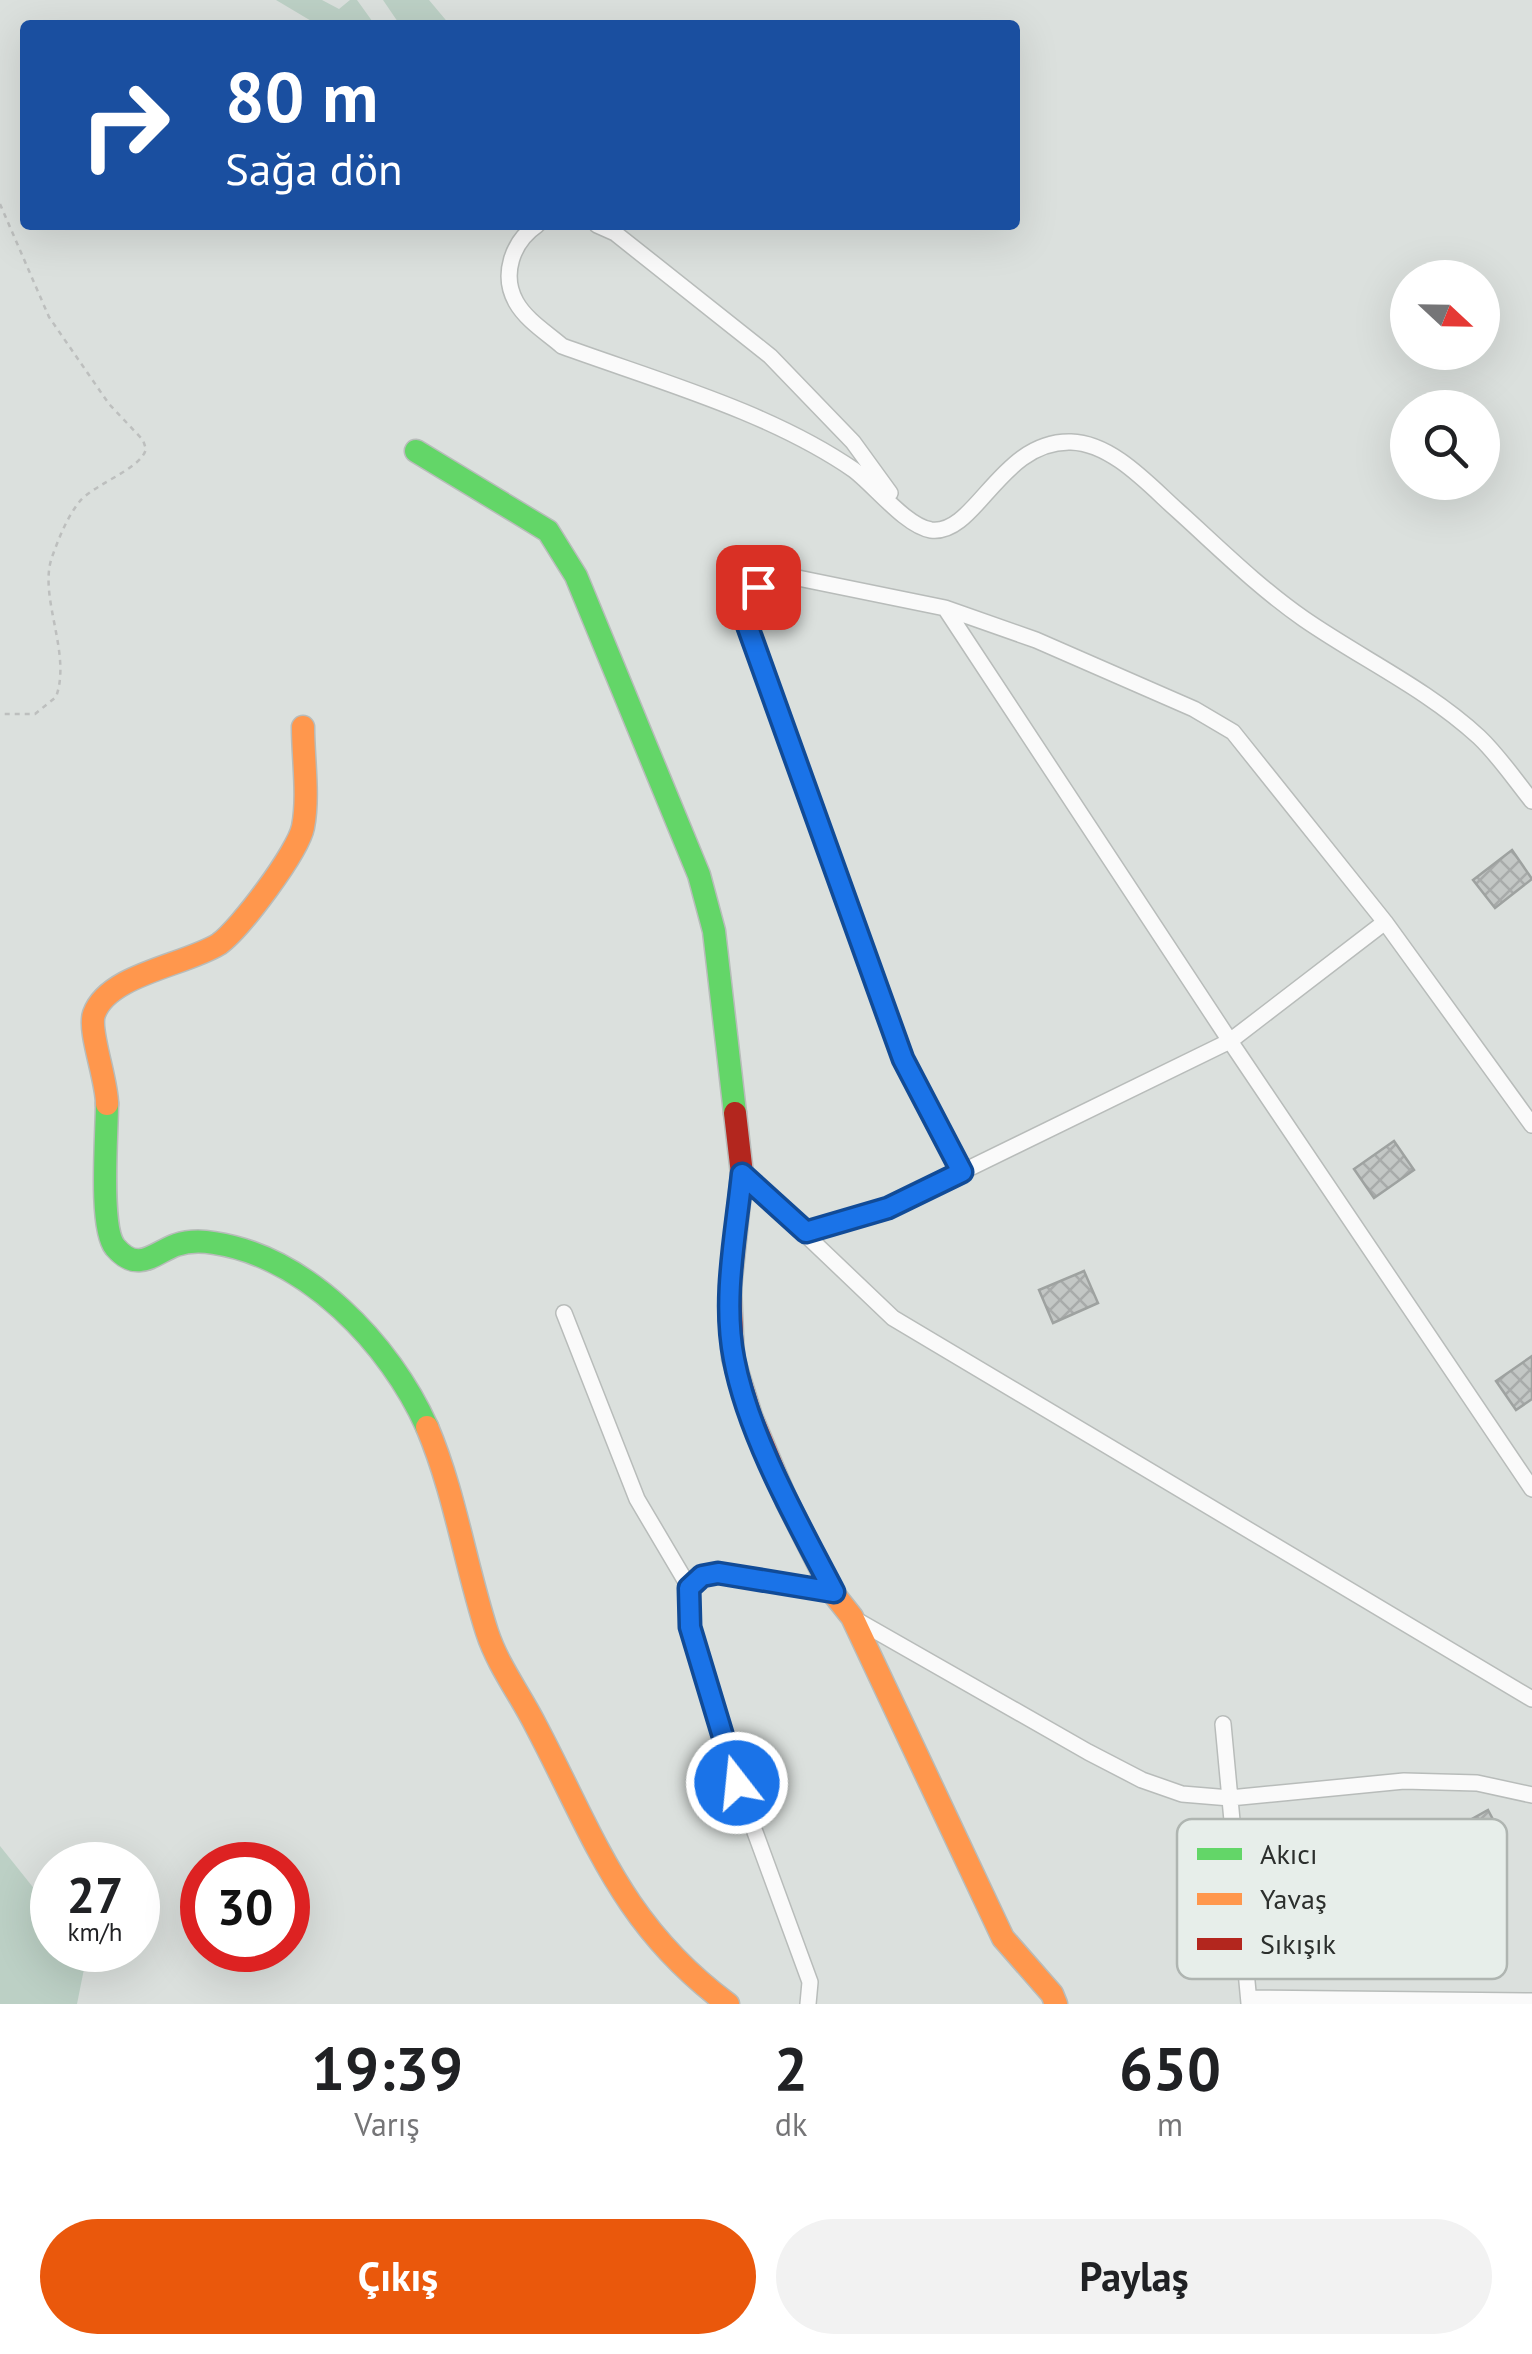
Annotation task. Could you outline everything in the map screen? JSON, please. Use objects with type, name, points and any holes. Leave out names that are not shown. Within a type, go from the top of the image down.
[{"type":"street","points":[[531,230],[515,248],[510,285],[517,303],[562,346],[814,443],[862,477],[918,525],[944,530],[966,516],[994,482],[1032,450],[1053,442],[1097,447],[1153,488],[1302,618],[1426,695],[1480,738],[1532,802]]},
{"type":"street","points":[[608,230],[770,356],[852,442],[907,517]]},
{"type":"street","points":[[416,451],[548,531],[576,576],[700,876],[714,931],[742,1174],[730,1288],[733,1358],[751,1416],[786,1500],[834,1592],[852,1617],[1003,1938],[1052,1994],[1056,2004]]},
{"type":"street","points":[[962,1172],[903,1059],[746,622],[750,597],[758,587],[780,576],[945,608],[1036,640],[1194,709],[1233,732],[1385,922],[1532,1125]]},
{"type":"street","points":[[945,608],[1230,1041],[1532,1488]]},
{"type":"street","points":[[302,727],[304,824],[286,868],[220,943],[120,986],[99,1004],[94,1017],[92,1030],[101,1056],[106,1096],[109,1240],[116,1250],[136,1260],[158,1256],[175,1245],[204,1242],[246,1250],[295,1274],[340,1310],[378,1350],[434,1440],[489,1639],[592,1840],[634,1911],[680,1966],[728,2004]]},
{"type":"street","points":[[806,1232],[888,1208],[1230,1041],[1385,922]]},
{"type":"street","points":[[742,1174],[893,1318],[1532,1699]]},
{"type":"street","points":[[564,1313],[637,1499],[689,1588],[690,1627],[737,1783],[810,1982],[808,2004]]},
{"type":"street","points":[[689,1588],[702,1576],[718,1573],[834,1592]]},
{"type":"street","points":[[852,1617],[1142,1780],[1182,1794],[1230,1798],[1404,1781],[1477,1784],[1532,1796]]},
{"type":"street","points":[[1223,1724],[1232,1819]]},
{"type":"street","points":[[1249,2001],[1532,2002]]},
{"type":"path","points":[[0,204],[49,317],[146,449],[140,461],[101,483],[81,500],[66,522],[51,560],[48,576],[61,670],[56,696],[35,714],[0,714]]},
{"type":"green space","points":[[276,0],[322,0],[339,9],[350,0],[357,0],[371,20],[310,20]]},
{"type":"green space","points":[[383,0],[429,0],[446,20],[397,20]]},
{"type":"green space","points":[[0,1846],[30,1884],[30,1972],[83,1972],[77,2004],[0,2004]]},
{"type":"building","points":[[1512,850],[1532,879],[1495,908],[1473,880]]},
{"type":"building","points":[[1394,1141],[1414,1170],[1374,1198],[1354,1169]]},
{"type":"building","points":[[1084,1271],[1098,1303],[1053,1323],[1039,1290]]},
{"type":"building","points":[[1532,1356],[1532,1399],[1516,1410],[1496,1381]]},
{"type":"building","points":[[1488,1810],[1493,1819],[1472,1819]]},
{"type":"traffic: fast","points":[[416,451],[548,531],[576,576],[699,875],[714,931],[735,1113]]},
{"type":"traffic: fast","points":[[107,1104],[105,1201],[115,1247],[123,1255],[139,1260],[181,1244],[209,1242],[281,1266],[313,1285],[368,1336],[391,1365],[427,1427]]},
{"type":"traffic: slow","points":[[107,1104],[94,1014],[102,1000],[131,980],[219,944],[267,889],[291,854],[303,827],[303,727]]},
{"type":"traffic: slow","points":[[427,1427],[445,1477],[487,1632],[503,1668],[594,1842],[636,1911],[691,1974],[728,2004]]},
{"type":"traffic: slow","points":[[787,1502],[833,1593],[852,1617],[1003,1938],[1052,1994],[1056,2004]]},
{"type":"traffic: jam","points":[[735,1113],[742,1174],[730,1288],[733,1358],[751,1416],[787,1502]]},
{"type":"route","points":[[737,1783],[690,1627],[689,1588],[702,1576],[718,1573],[834,1592],[786,1500],[751,1416],[733,1358],[730,1288],[742,1174],[806,1232],[888,1208],[962,1172],[903,1059],[746,622],[750,597],[758,587]]}]
